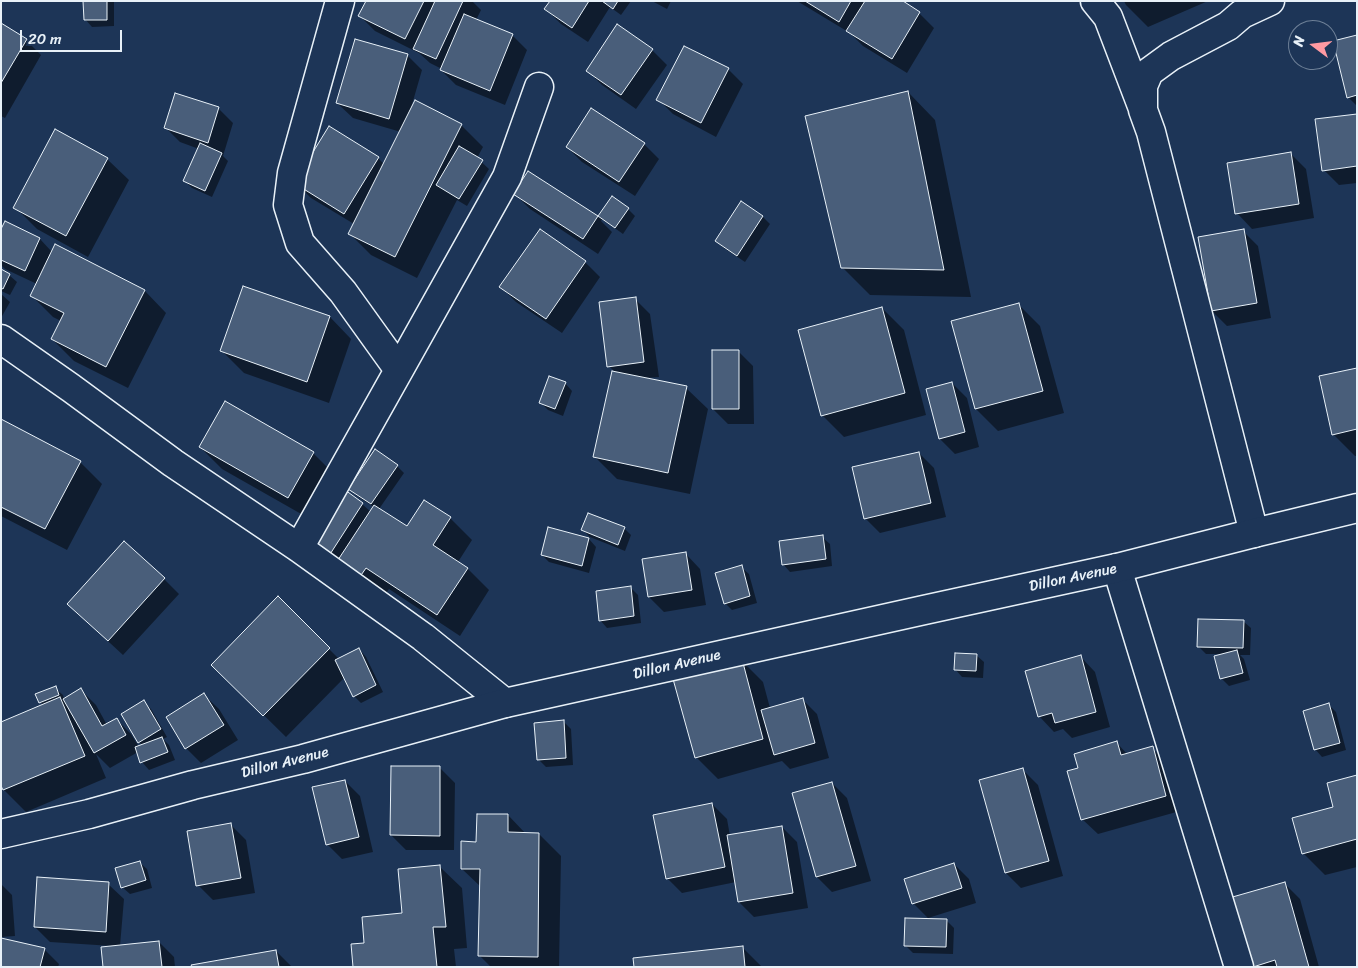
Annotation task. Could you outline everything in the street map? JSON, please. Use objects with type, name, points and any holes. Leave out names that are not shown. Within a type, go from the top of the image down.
[{"type":"street","points":[[340,1],[292,173],[288,205],[300,243],[342,292],[399,370]]},
{"type":"street","points":[[1096,1],[1108,18],[1151,132],[1254,533]]},
{"type":"street","points":[[1143,110],[1143,86],[1149,72],[1171,56],[1228,26],[1242,14],[1270,1]]},
{"type":"street","points":[[300,548],[507,177],[539,88]]},
{"type":"street","points":[[1,339],[173,463],[300,548],[423,637],[505,704]]},
{"type":"street","name":"Dillon Avenue","points":[[1,834],[89,814],[194,785],[303,759],[505,704],[1118,568],[1357,508]]},
{"type":"street","points":[[1118,568],[1239,967]]},
{"type":"building","points":[[83,1],[107,1],[107,20],[84,20]]},
{"type":"building","points":[[366,1],[424,1],[405,39],[358,16]]},
{"type":"building","points":[[435,1],[463,1],[436,59],[413,49]]},
{"type":"building","points":[[550,1],[589,1],[572,28],[544,9]]},
{"type":"building","points":[[602,1],[618,1],[613,9]]},
{"type":"building","points":[[805,1],[851,1],[839,22]]},
{"type":"building","points":[[865,1],[903,1],[920,12],[892,59],[846,31]]},
{"type":"building","points":[[464,14],[513,34],[490,91],[440,70]]},
{"type":"building","points":[[1,23],[27,39],[1,83]]},
{"type":"building","points":[[617,24],[653,49],[621,95],[586,71]]},
{"type":"building","points":[[1357,35],[1357,95],[1347,98],[1338,61],[1338,40]]},
{"type":"building","points":[[355,39],[408,54],[389,119],[336,103]]},
{"type":"building","points":[[684,46],[729,68],[701,123],[656,100]]},
{"type":"building","points":[[908,91],[944,270],[841,268],[805,116]]},
{"type":"building","points":[[175,93],[219,107],[208,143],[164,128]]},
{"type":"building","points":[[415,100],[462,124],[395,257],[348,234]]},
{"type":"building","points":[[591,108],[645,143],[619,182],[566,147]]},
{"type":"building","points":[[1357,114],[1357,166],[1322,171],[1315,119]]},
{"type":"building","points":[[329,126],[379,157],[344,214],[294,183]]},
{"type":"building","points":[[55,129],[108,158],[66,236],[13,208]]},
{"type":"building","points":[[200,143],[222,153],[205,191],[183,181]]},
{"type":"building","points":[[459,146],[483,160],[459,199],[436,185]]},
{"type":"building","points":[[1291,152],[1299,204],[1235,214],[1227,163]]},
{"type":"building","points":[[528,171],[598,216],[583,239],[513,194]]},
{"type":"building","points":[[612,196],[629,208],[615,228],[598,216]]},
{"type":"building","points":[[741,201],[763,216],[737,256],[715,241]]},
{"type":"building","points":[[5,221],[40,238],[25,271],[1,260],[1,229]]},
{"type":"building","points":[[540,229],[586,261],[546,319],[499,287]]},
{"type":"building","points":[[1244,229],[1257,303],[1211,311],[1198,237]]},
{"type":"building","points":[[55,244],[145,290],[106,367],[51,339],[64,313],[30,296]]},
{"type":"building","points":[[1,269],[10,274],[3,289],[1,288]]},
{"type":"building","points":[[243,286],[330,316],[307,382],[220,351]]},
{"type":"building","points":[[636,297],[644,362],[607,367],[599,302]]},
{"type":"building","points":[[1019,303],[1043,391],[975,409],[951,321]]},
{"type":"building","points":[[882,307],[905,393],[821,416],[798,330]]},
{"type":"building","points":[[712,350],[739,350],[739,409],[712,409]]},
{"type":"building","points":[[1357,368],[1357,429],[1332,435],[1319,376]]},
{"type":"building","points":[[612,371],[687,386],[668,473],[593,457]]},
{"type":"building","points":[[549,376],[566,382],[555,409],[539,403]]},
{"type":"building","points":[[952,382],[965,432],[939,439],[926,389]]},
{"type":"building","points":[[225,401],[314,452],[288,498],[199,447]]},
{"type":"building","points":[[1,419],[81,461],[45,529],[1,507]]},
{"type":"building","points":[[375,449],[398,465],[371,504],[348,489]]},
{"type":"building","points":[[919,452],[931,503],[864,519],[852,467]]},
{"type":"building","points":[[341,487],[363,503],[325,562],[303,547]]},
{"type":"building","points":[[424,500],[451,517],[433,545],[468,568],[437,615],[366,568],[357,581],[334,566],[374,505],[407,526]]},
{"type":"building","points":[[588,513],[625,527],[618,545],[581,530]]},
{"type":"building","points":[[548,527],[589,538],[582,566],[541,555]]},
{"type":"building","points":[[823,535],[826,559],[782,565],[779,541]]},
{"type":"building","points":[[124,541],[165,578],[108,641],[67,604]]},
{"type":"building","points":[[686,552],[692,590],[648,597],[642,559]]},
{"type":"building","points":[[742,565],[750,596],[724,604],[715,573]]},
{"type":"building","points":[[631,586],[634,616],[599,621],[596,591]]},
{"type":"building","points":[[278,596],[330,648],[263,716],[211,665]]},
{"type":"building","points":[[1198,619],[1244,620],[1243,648],[1197,647]]},
{"type":"building","points":[[359,648],[376,685],[353,697],[335,660]]},
{"type":"building","points":[[1237,650],[1243,673],[1220,679],[1214,656]]},
{"type":"building","points":[[955,653],[977,654],[976,671],[954,670]]},
{"type":"building","points":[[1081,655],[1096,712],[1055,723],[1052,713],[1038,717],[1025,671]]},
{"type":"building","points":[[742,659],[763,739],[695,758],[673,679]]},
{"type":"building","points":[[56,686],[59,695],[39,703],[35,694]]},
{"type":"building","points":[[81,688],[102,726],[117,718],[126,735],[94,753],[63,699]]},
{"type":"building","points":[[204,693],[224,725],[185,749],[166,717]]},
{"type":"building","points":[[60,697],[85,756],[3,790],[1,786],[1,722]]},
{"type":"building","points":[[803,698],[815,743],[774,755],[761,710]]},
{"type":"building","points":[[144,700],[161,729],[138,743],[121,714]]},
{"type":"building","points":[[1329,703],[1340,743],[1314,750],[1303,711]]},
{"type":"building","points":[[564,720],[566,758],[537,760],[534,723]]},
{"type":"building","points":[[162,737],[168,752],[140,763],[135,747]]},
{"type":"building","points":[[1117,741],[1121,755],[1153,746],[1166,796],[1081,820],[1067,771],[1078,768],[1074,754]]},
{"type":"building","points":[[391,766],[440,766],[440,836],[390,835]]},
{"type":"building","points":[[1023,768],[1049,861],[1005,873],[979,780]]},
{"type":"building","points":[[1357,775],[1357,839],[1302,854],[1292,818],[1333,807],[1327,783]]},
{"type":"building","points":[[345,780],[359,837],[326,845],[312,787]]},
{"type":"building","points":[[832,782],[856,866],[816,877],[792,793]]},
{"type":"building","points":[[712,803],[725,867],[666,879],[653,815]]},
{"type":"building","points":[[477,814],[508,814],[508,832],[539,833],[538,957],[478,956],[480,869],[461,869],[461,841],[476,842]]},
{"type":"building","points":[[231,823],[241,878],[196,886],[187,831]]},
{"type":"building","points":[[782,826],[793,893],[738,902],[727,835]]},
{"type":"building","points":[[140,861],[146,880],[121,888],[115,868]]},
{"type":"building","points":[[954,863],[962,888],[912,904],[904,879]]},
{"type":"building","points":[[440,865],[446,927],[433,927],[437,967],[353,967],[351,944],[364,943],[362,917],[402,913],[398,869]]},
{"type":"building","points":[[37,877],[109,882],[106,932],[34,927]]},
{"type":"building","points":[[1285,882],[1309,967],[1277,967],[1275,960],[1248,967],[1229,898]]},
{"type":"building","points":[[905,918],[947,919],[946,947],[904,946]]},
{"type":"building","points":[[1,938],[45,948],[40,967],[1,967]]},
{"type":"building","points":[[159,941],[162,967],[103,967],[101,947]]},
{"type":"building","points":[[743,946],[745,967],[634,967],[633,958]]},
{"type":"building","points":[[276,950],[279,967],[192,967],[191,965]]}]
